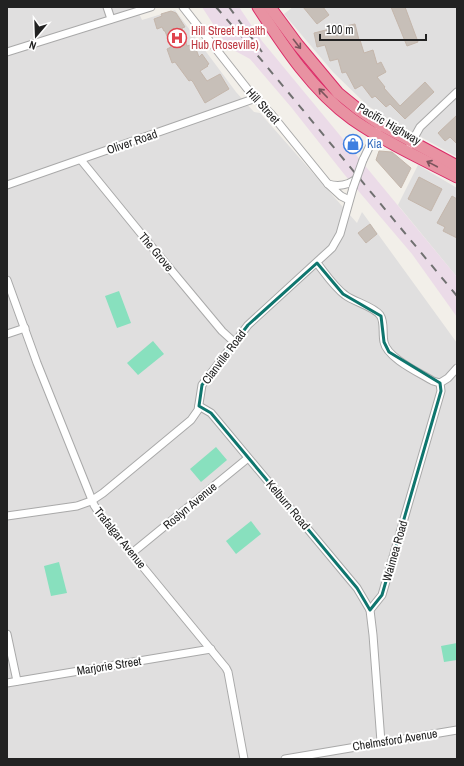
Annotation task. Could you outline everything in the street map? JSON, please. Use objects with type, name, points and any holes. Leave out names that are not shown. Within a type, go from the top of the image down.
[{"type":"highway","name":"Pacific Highway","points":[[258,7],[311,80],[331,101],[352,119],[378,129],[409,146],[457,177]]},
{"type":"highway","name":"Pacific Highway","points":[[270,7],[298,45],[338,93],[359,110],[378,129]]},
{"type":"highway","name":"Pacific Highway","points":[[409,146],[457,166]]},
{"type":"street","points":[[107,7],[111,19]]},
{"type":"street","points":[[7,52],[151,7]]},
{"type":"street","name":"Hill Street","points":[[183,7],[249,91],[272,115],[328,184],[341,196],[349,200]]},
{"type":"street","points":[[409,146],[416,133],[430,117],[457,92]]},
{"type":"street","name":"Oliver Road","points":[[7,185],[256,98]]},
{"type":"street","name":"Clanville Road","points":[[7,516],[77,506],[91,501],[103,493],[191,420],[196,414],[199,406],[202,385],[234,342],[248,325],[332,248],[343,222],[351,186],[378,129]]},
{"type":"street","name":"The Grove","points":[[81,160],[222,331],[234,342]]},
{"type":"street","points":[[328,184],[351,186]]},
{"type":"street","points":[[317,263],[343,294],[376,311],[382,322],[385,345],[392,356],[433,381],[440,383],[448,378],[457,368]]},
{"type":"street","name":"Trafalgar Avenue","points":[[7,280],[37,363],[91,501],[101,516],[228,672],[243,759]]},
{"type":"street","points":[[7,334],[24,328]]},
{"type":"street","name":"Waimea Road","points":[[370,610],[382,595],[441,391],[440,383]]},
{"type":"street","name":"Kelburn Road","points":[[199,406],[211,413],[357,588],[370,610]]},
{"type":"street","name":"Roslyn Avenue","points":[[132,553],[248,458]]},
{"type":"street","points":[[370,610],[381,742]]},
{"type":"street","points":[[7,634],[18,681]]},
{"type":"street","name":"Marjorie Street","points":[[7,683],[210,649]]},
{"type":"street","name":"Chelmsford Avenue","points":[[285,759],[457,730]]},
{"type":"highlighted area","points":[[317,263],[343,294],[381,316],[384,342],[389,352],[440,383],[441,391],[382,595],[370,610],[357,588],[211,413],[199,406],[202,385],[248,325]]},
{"type":"shaded area","points":[[7,7],[136,7],[142,20],[175,10],[236,92],[254,112],[260,113],[357,223],[362,212],[457,343],[457,759],[7,759]]},
{"type":"shaded area","points":[[202,7],[239,7],[262,41],[457,277],[457,317],[412,254],[344,174],[291,107],[250,59],[228,47]]},
{"type":"shaded area","points":[[293,7],[457,7],[457,157],[368,106],[333,72],[284,14]]},
{"type":"shaded area","points":[[418,165],[457,188],[457,277],[398,205]]},
{"type":"green space","points":[[119,291],[131,323],[117,328],[105,296]]},
{"type":"green space","points":[[153,341],[164,354],[138,375],[127,363]]},
{"type":"green space","points":[[216,447],[227,460],[201,482],[190,469]]},
{"type":"green space","points":[[251,521],[261,534],[236,554],[226,541]]},
{"type":"green space","points":[[59,562],[67,593],[51,596],[44,566]]},
{"type":"green space","points":[[457,643],[457,660],[444,662],[441,646]]},
{"type":"building","points":[[303,7],[323,7],[329,15],[317,24]]},
{"type":"building","points":[[391,7],[405,7],[418,42],[407,46]]},
{"type":"building","points":[[171,11],[176,13],[185,27],[182,28],[187,46],[194,44],[199,57],[202,54],[209,64],[200,71],[207,81],[220,74],[229,89],[205,103],[193,82],[191,80],[189,81],[175,62],[172,63],[167,49],[171,47],[165,31],[162,27],[157,29],[154,19],[162,16],[161,14]]},
{"type":"building","points":[[355,24],[364,53],[373,50],[377,64],[381,62],[386,72],[377,77],[385,87],[384,88],[400,106],[425,82],[434,92],[405,119],[390,104],[386,107],[375,96],[372,98],[362,85],[355,89],[346,72],[342,73],[338,59],[330,61],[325,45],[317,47],[314,33],[338,27],[343,33],[341,27]]},
{"type":"building","points":[[457,115],[457,144],[450,137],[445,141],[438,133]]},
{"type":"building","points":[[379,151],[392,152],[411,168],[401,188],[376,160]]},
{"type":"building","points":[[419,177],[442,189],[431,211],[408,199]]},
{"type":"building","points":[[452,196],[457,199],[457,238],[443,231],[445,227],[437,223]]},
{"type":"building","points":[[370,224],[377,234],[366,243],[358,233]]},
{"type":"railway","points":[[216,7],[457,296]]},
{"type":"railway","points":[[229,7],[262,52]]},
{"type":"place","name":"Hill Street Health Hub (Roseville)","points":[[177,38]]},
{"type":"place","name":"Kia","points":[[353,144]]}]
